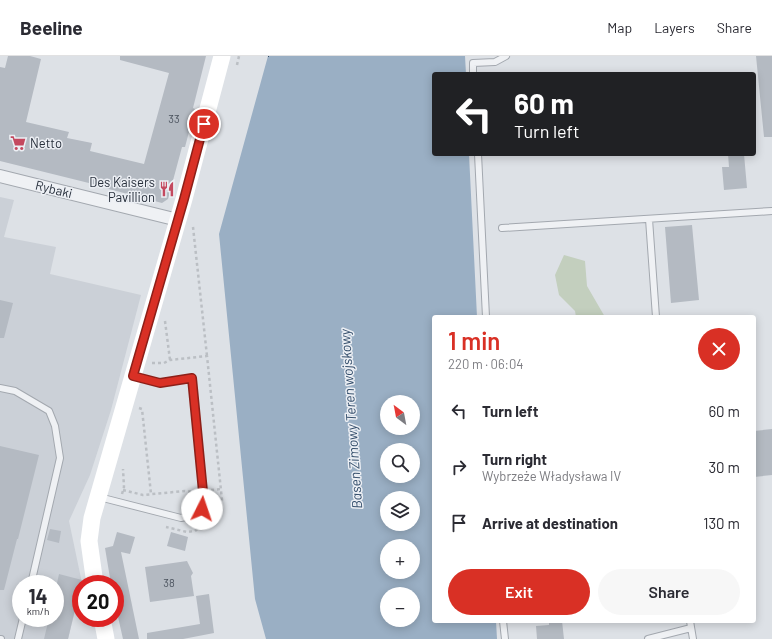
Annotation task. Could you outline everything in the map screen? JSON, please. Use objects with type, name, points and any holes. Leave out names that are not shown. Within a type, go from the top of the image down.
[{"type":"street","points":[[94,575],[89,540],[92,518],[133,376],[186,224],[222,56]]},
{"type":"street","name":"Rybaki","points":[[0,176],[186,224]]},
{"type":"street","points":[[104,627],[106,639]]},
{"type":"lane","points":[[473,72],[473,64],[495,62],[506,56]]},
{"type":"lane","points":[[478,156],[486,315]]},
{"type":"lane","points":[[502,228],[772,211]]},
{"type":"lane","points":[[649,219],[656,315]]},
{"type":"lane","points":[[98,497],[181,518],[196,515],[202,509],[204,502],[204,491],[192,378],[160,383],[133,376]]},
{"type":"lane","points":[[0,388],[16,391],[49,411],[55,426],[60,458],[33,575]]},
{"type":"lane","points":[[504,623],[505,639]]},
{"type":"lane","points":[[690,623],[693,639]]},
{"type":"lane","points":[[18,639],[21,627]]},
{"type":"lane","points":[[648,639],[691,628]]},
{"type":"path","points":[[186,224],[207,356]]},
{"type":"path","points":[[165,319],[170,360]]},
{"type":"path","points":[[137,407],[142,409],[151,494]]},
{"type":"path","points":[[124,490],[143,495],[221,489]]},
{"type":"shaded area","points":[[0,197],[14,200],[4,237],[56,247],[50,274],[141,295],[111,410],[90,475],[69,521],[80,575],[72,575],[72,623],[68,639],[0,639]]},
{"type":"green space","points":[[564,255],[585,261],[587,286],[604,315],[576,315],[575,311],[559,295],[555,275]]},
{"type":"water","name":"Basen Zimowy Teren wojskowy","points":[[268,56],[465,56],[466,72],[432,72],[432,156],[469,156],[477,315],[432,315],[432,623],[496,623],[497,639],[266,639],[255,599],[219,234]]},
{"type":"building","points":[[8,56],[30,56],[41,59],[26,122],[69,132],[67,138],[92,143],[90,151],[144,164],[169,73],[120,60],[120,56],[206,56],[185,147],[182,147],[168,199],[162,203],[0,161],[0,67],[5,68]]},
{"type":"building","points":[[756,56],[772,56],[772,137],[764,137]]},
{"type":"building","points":[[728,156],[744,156],[747,188],[724,190],[722,167],[729,167]]},
{"type":"building","points":[[692,225],[699,300],[671,303],[665,227]]},
{"type":"building","points":[[0,300],[13,303],[4,338],[0,338]]},
{"type":"building","points":[[772,429],[772,475],[756,477],[756,431]]},
{"type":"building","points":[[0,446],[39,455],[4,590],[0,590]]},
{"type":"building","points":[[50,529],[61,531],[59,543],[47,540]]},
{"type":"building","points":[[117,532],[135,537],[130,554],[121,552],[139,639],[123,639],[120,627],[124,627],[124,575],[110,575],[105,548],[113,546]]},
{"type":"building","points":[[171,532],[188,537],[185,551],[167,546]]},
{"type":"building","points":[[187,561],[193,573],[191,576],[194,596],[150,602],[145,567]]},
{"type":"building","points":[[64,575],[72,577],[72,622],[68,639],[44,639],[47,627],[64,627]]},
{"type":"building","points":[[209,594],[214,633],[183,639],[147,639],[147,633],[200,624],[196,596]]},
{"type":"building","points":[[549,623],[562,623],[564,639],[537,639],[536,626],[549,625]]},
{"type":"place","name":"Netto","points":[[18,143]]},
{"type":"place","name":"Des Kaisers Pavillion","points":[[167,189]]},
{"type":"route","points":[[202,509],[204,502],[192,378],[160,383],[133,376],[204,124]]}]
